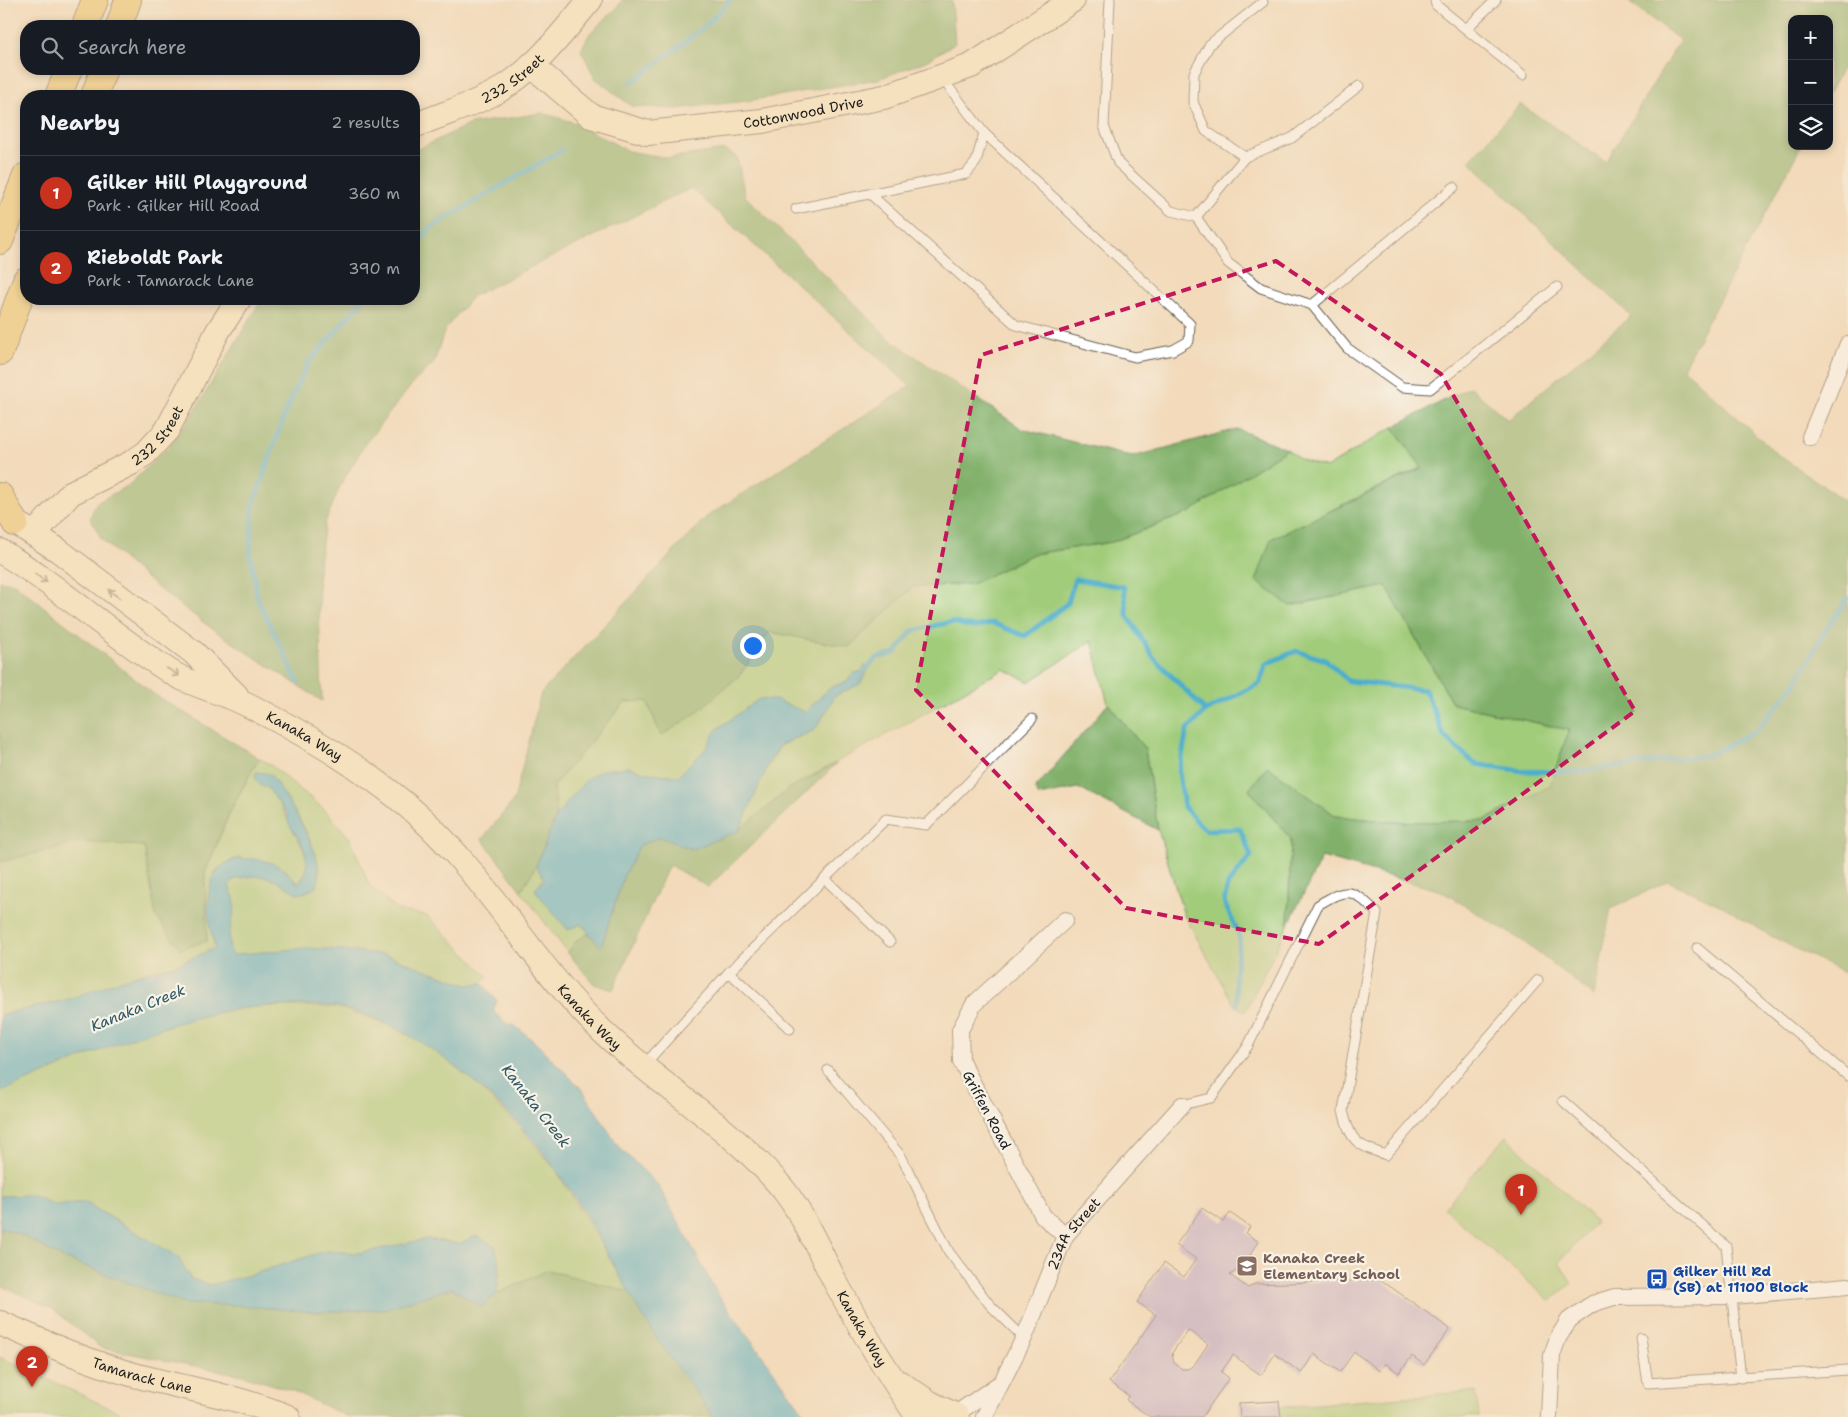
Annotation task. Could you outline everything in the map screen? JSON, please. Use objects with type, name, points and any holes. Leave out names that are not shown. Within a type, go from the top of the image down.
[{"type":"main road","points":[[88,20],[95,0]]},
{"type":"main road","points":[[120,20],[128,0]]},
{"type":"main road","name":"232 Street","points":[[420,124],[463,109],[500,90],[531,66],[590,0]]},
{"type":"main road","name":"Cottonwood Drive","points":[[531,66],[591,116],[648,133],[762,121],[884,97],[972,66],[1073,0]]},
{"type":"main road","points":[[60,90],[67,75]]},
{"type":"main road","points":[[96,90],[102,75]]},
{"type":"main road","points":[[0,241],[20,191]]},
{"type":"main road","points":[[0,352],[20,297]]},
{"type":"main road","name":"232 Street","points":[[16,524],[131,463],[158,442],[167,430],[218,331],[235,305]]},
{"type":"main road","points":[[0,496],[16,524]]},
{"type":"main road","name":"Kanaka Way","points":[[16,524],[194,653],[244,703]]},
{"type":"main road","name":"Kanaka Way","points":[[0,551],[23,564],[125,641],[178,676],[244,703],[346,760],[419,816],[470,872],[576,1005],[605,1034],[643,1066],[724,1129],[784,1191],[798,1212],[864,1335],[889,1376],[918,1417]]},
{"type":"main road","name":"Tamarack Lane","points":[[0,1323],[101,1365],[251,1403],[288,1417]]},
{"type":"main road","name":"Kanaka Way","points":[[889,1376],[930,1403],[955,1417],[962,1417]]},
{"type":"street","points":[[1810,436],[1844,369],[1848,344]]},
{"type":"street","name":"Griffen Road","points":[[1065,920],[974,1004],[960,1030],[961,1061],[1043,1216],[1065,1236]]},
{"type":"street","name":"234A Street","points":[[984,1417],[999,1384],[1012,1365],[1065,1236],[1182,1105]]},
{"type":"street","points":[[1549,1417],[1552,1355],[1563,1329],[1579,1311],[1592,1304],[1614,1297],[1732,1296],[1848,1286]]},
{"type":"street","name":"234A Street","points":[[955,1417],[963,1409],[999,1384]]},
{"type":"lane","points":[[1110,0],[1104,126],[1118,163],[1171,211],[1196,217],[1228,263],[1254,284],[1312,306],[1346,348],[1394,382],[1402,387],[1430,390],[1557,287]]},
{"type":"lane","points":[[1435,0],[1436,5],[1523,75]]},
{"type":"lane","points":[[1466,28],[1496,0]]},
{"type":"lane","points":[[1245,157],[1206,131],[1192,102],[1194,73],[1210,44],[1263,2]]},
{"type":"lane","points":[[870,194],[1016,325],[1135,357],[1173,350],[1189,341],[1190,324],[984,133],[941,77]]},
{"type":"lane","points":[[1196,217],[1245,157],[1292,138],[1359,86]]},
{"type":"lane","points":[[796,209],[966,174],[976,162],[984,133]]},
{"type":"lane","points":[[1312,306],[1454,187]]},
{"type":"lane","points":[[643,1066],[729,972],[886,819],[926,825],[1032,719]]},
{"type":"lane","points":[[825,879],[890,942]]},
{"type":"lane","points":[[1182,1105],[1211,1098],[1248,1046],[1318,905],[1339,892],[1360,895],[1377,913],[1344,1111],[1349,1133],[1364,1148],[1386,1155],[1538,980]]},
{"type":"lane","points":[[1697,948],[1848,1076]]},
{"type":"lane","points":[[729,972],[790,1029]]},
{"type":"lane","points":[[828,1070],[901,1156],[949,1252],[990,1305],[1024,1338]]},
{"type":"lane","points":[[1562,1100],[1726,1246],[1741,1378]]},
{"type":"lane","points":[[1641,1338],[1648,1383],[1848,1370]]},
{"type":"highlighted area","points":[[1276,261],[1441,374],[1635,711],[1319,944],[1126,908],[916,690],[981,355]]},
{"type":"green space","points":[[622,0],[952,0],[955,43],[926,61],[878,79],[747,101],[675,109],[631,106],[595,78],[581,50],[590,33],[617,8]]},
{"type":"green space","points":[[1626,0],[1848,0],[1848,57],[1833,85],[1833,15],[1788,15],[1788,150],[1799,150],[1683,368],[1777,454],[1848,503],[1848,975],[1769,935],[1724,907],[1668,881],[1611,909],[1594,996],[1521,940],[1441,891],[1322,857],[1288,925],[1291,839],[1249,790],[1267,766],[1336,816],[1395,822],[1483,821],[1550,786],[1569,730],[1453,704],[1386,586],[1290,606],[1256,581],[1271,539],[1422,468],[1393,427],[1470,387],[1508,420],[1631,316],[1469,161],[1520,104],[1606,162],[1680,40]]},
{"type":"green space","points":[[542,113],[576,123],[628,151],[668,158],[725,150],[737,157],[745,196],[891,340],[1022,429],[1132,457],[1237,429],[1287,449],[1190,512],[1112,542],[1033,554],[972,584],[913,587],[849,647],[769,632],[740,675],[695,714],[661,736],[647,701],[625,702],[554,785],[556,816],[536,866],[521,891],[482,839],[514,800],[541,693],[706,517],[910,386],[691,188],[473,296],[445,329],[434,363],[414,382],[365,444],[340,486],[325,523],[318,571],[322,701],[218,633],[160,590],[102,540],[90,518],[96,503],[129,485],[170,445],[192,415],[258,305],[420,305],[420,148],[470,124]]},
{"type":"green space","points":[[1393,427],[1422,467],[1271,539],[1290,606],[1386,586],[1453,704],[1569,730],[1550,786],[1483,821],[1395,822],[1336,816],[1267,767],[1249,790],[1291,839],[1288,925],[1245,1012],[1234,1005],[1184,915],[1158,830],[1145,749],[1108,704],[1092,641],[1029,682],[1004,669],[790,788],[739,831],[767,767],[781,745],[815,730],[835,696],[860,684],[861,672],[853,673],[847,682],[831,687],[805,712],[776,700],[736,716],[716,730],[707,747],[678,776],[648,773],[628,767],[588,778],[556,816],[554,785],[625,702],[647,701],[661,736],[740,675],[769,632],[849,647],[913,587],[972,584],[1033,554],[1112,542],[1190,512],[1287,449],[1300,459],[1326,468]]},
{"type":"green space","points":[[0,581],[14,583],[155,695],[259,758],[230,810],[205,873],[207,941],[180,949],[156,916],[144,846],[80,842],[0,862]]},
{"type":"green space","points":[[1108,704],[1145,749],[1158,830],[1078,788],[1039,796],[1035,789]]},
{"type":"green space","points":[[259,758],[272,766],[326,811],[350,838],[369,885],[397,910],[427,916],[488,976],[482,983],[467,985],[386,955],[344,950],[304,948],[233,955],[230,949],[229,936],[235,905],[229,885],[233,880],[261,876],[274,880],[298,894],[307,892],[316,886],[317,883],[319,872],[317,858],[311,843],[295,811],[270,774],[268,788],[278,801],[305,852],[306,866],[300,882],[296,882],[286,870],[239,857],[215,871],[209,923],[215,948],[175,965],[132,976],[69,999],[0,1015],[0,862],[80,842],[144,846],[156,916],[207,941],[205,873],[231,810]]},
{"type":"green space","points":[[837,763],[708,887],[669,865],[613,990],[594,984],[568,953],[575,942],[589,933],[601,946],[624,875],[640,845],[660,837],[692,849],[738,831],[790,788]]},
{"type":"green space","points":[[536,866],[544,878],[535,890],[568,930],[581,924],[589,933],[575,942],[568,953],[521,891]]},
{"type":"green space","points":[[268,1006],[337,1007],[380,1021],[422,1041],[474,1081],[520,1128],[556,1170],[630,1292],[548,1270],[497,1294],[500,1264],[476,1236],[459,1244],[428,1239],[360,1253],[325,1251],[250,1275],[210,1285],[191,1279],[177,1257],[85,1202],[54,1205],[32,1195],[0,1196],[0,1092],[120,1042],[151,1031],[213,1014]]},
{"type":"green space","points":[[1506,1136],[1596,1222],[1559,1262],[1572,1283],[1550,1301],[1444,1208]]},
{"type":"green space","points":[[0,1228],[20,1234],[61,1257],[185,1304],[233,1305],[315,1312],[383,1309],[452,1288],[481,1307],[497,1294],[548,1270],[630,1292],[639,1310],[713,1417],[348,1417],[293,1391],[242,1375],[101,1348],[53,1309],[0,1285]]},
{"type":"green space","points":[[0,1357],[129,1417],[0,1417]]},
{"type":"green space","points":[[1476,1391],[1479,1417],[1270,1417],[1269,1408]]},
{"type":"water","points":[[865,665],[870,667],[860,684],[835,696],[815,730],[780,745],[767,767],[739,831],[692,849],[660,837],[640,845],[624,875],[601,947],[581,924],[568,930],[535,890],[544,879],[536,866],[556,816],[588,778],[602,770],[628,767],[648,773],[678,776],[707,747],[716,730],[759,699],[776,700],[805,712],[831,687],[847,682],[853,673],[861,672]]},
{"type":"water","name":"Kanaka Creek","points":[[256,772],[270,774],[285,797],[311,844],[317,859],[319,873],[317,884],[313,888],[298,894],[274,880],[260,876],[233,880],[229,886],[235,905],[229,943],[233,955],[304,948],[344,950],[386,955],[467,985],[482,983],[497,1001],[493,1011],[507,1024],[514,1025],[534,1041],[582,1089],[618,1146],[658,1185],[717,1293],[807,1417],[713,1417],[648,1324],[579,1204],[557,1171],[537,1146],[488,1094],[460,1070],[399,1030],[368,1016],[338,1007],[319,1005],[254,1007],[213,1014],[151,1031],[120,1042],[0,1092],[0,1015],[69,999],[132,976],[176,965],[215,948],[209,922],[208,897],[214,876],[228,862],[239,859],[266,861],[282,868],[296,882],[300,882],[307,871],[306,855],[301,842],[289,824],[287,814],[268,788],[259,784],[255,778]]},
{"type":"water","points":[[32,1195],[54,1205],[84,1202],[178,1257],[191,1279],[210,1285],[250,1275],[325,1251],[360,1253],[428,1239],[459,1244],[476,1236],[495,1246],[500,1264],[497,1294],[481,1307],[452,1288],[383,1309],[315,1312],[233,1305],[185,1304],[61,1257],[20,1234],[0,1228],[0,1196]]},
{"type":"building","points":[[1202,1208],[1223,1222],[1230,1213],[1250,1227],[1246,1233],[1259,1242],[1242,1267],[1230,1275],[1248,1288],[1255,1284],[1381,1280],[1450,1329],[1424,1365],[1412,1356],[1399,1373],[1385,1363],[1380,1371],[1354,1352],[1340,1372],[1314,1354],[1301,1373],[1275,1354],[1261,1375],[1233,1355],[1221,1372],[1229,1378],[1202,1417],[1150,1417],[1126,1400],[1129,1396],[1109,1382],[1156,1315],[1137,1302],[1164,1263],[1184,1277],[1196,1259],[1176,1245]],"holes":[[[1188,1330],[1208,1344],[1194,1365],[1188,1369],[1182,1369],[1174,1363],[1172,1353]]]},
{"type":"building","points":[[1279,1401],[1281,1417],[1240,1417],[1239,1403]]},
{"type":"waterway","points":[[631,83],[703,28],[731,0]]},
{"type":"waterway","points":[[420,240],[433,226],[562,150]]},
{"type":"waterway","points":[[298,682],[258,600],[250,553],[253,506],[285,413],[308,363],[359,305]]},
{"type":"waterway","points":[[865,670],[877,658],[895,653],[912,631],[951,622],[974,627],[992,623],[1025,636],[1068,603],[1075,579],[1124,587],[1127,615],[1153,657],[1206,711],[1260,683],[1266,664],[1296,651],[1326,660],[1348,681],[1425,690],[1444,736],[1475,764],[1523,771],[1572,772],[1709,755],[1757,730],[1796,683],[1825,631],[1848,598]]},
{"type":"waterway","points":[[1206,711],[1187,730],[1179,772],[1184,807],[1205,830],[1240,829],[1251,856],[1228,884],[1224,902],[1240,937],[1235,975],[1237,1005]]},
{"type":"place","name":"Gilker Hill Playground","points":[[1521,1215]]},
{"type":"place","name":"Kanaka Creek Elementary School","points":[[1247,1266]]},
{"type":"place","name":"Gilker Hill Rd (SB) at 11100 Block","points":[[1657,1279]]},
{"type":"place","name":"Rieboldt Park","points":[[32,1387]]}]
